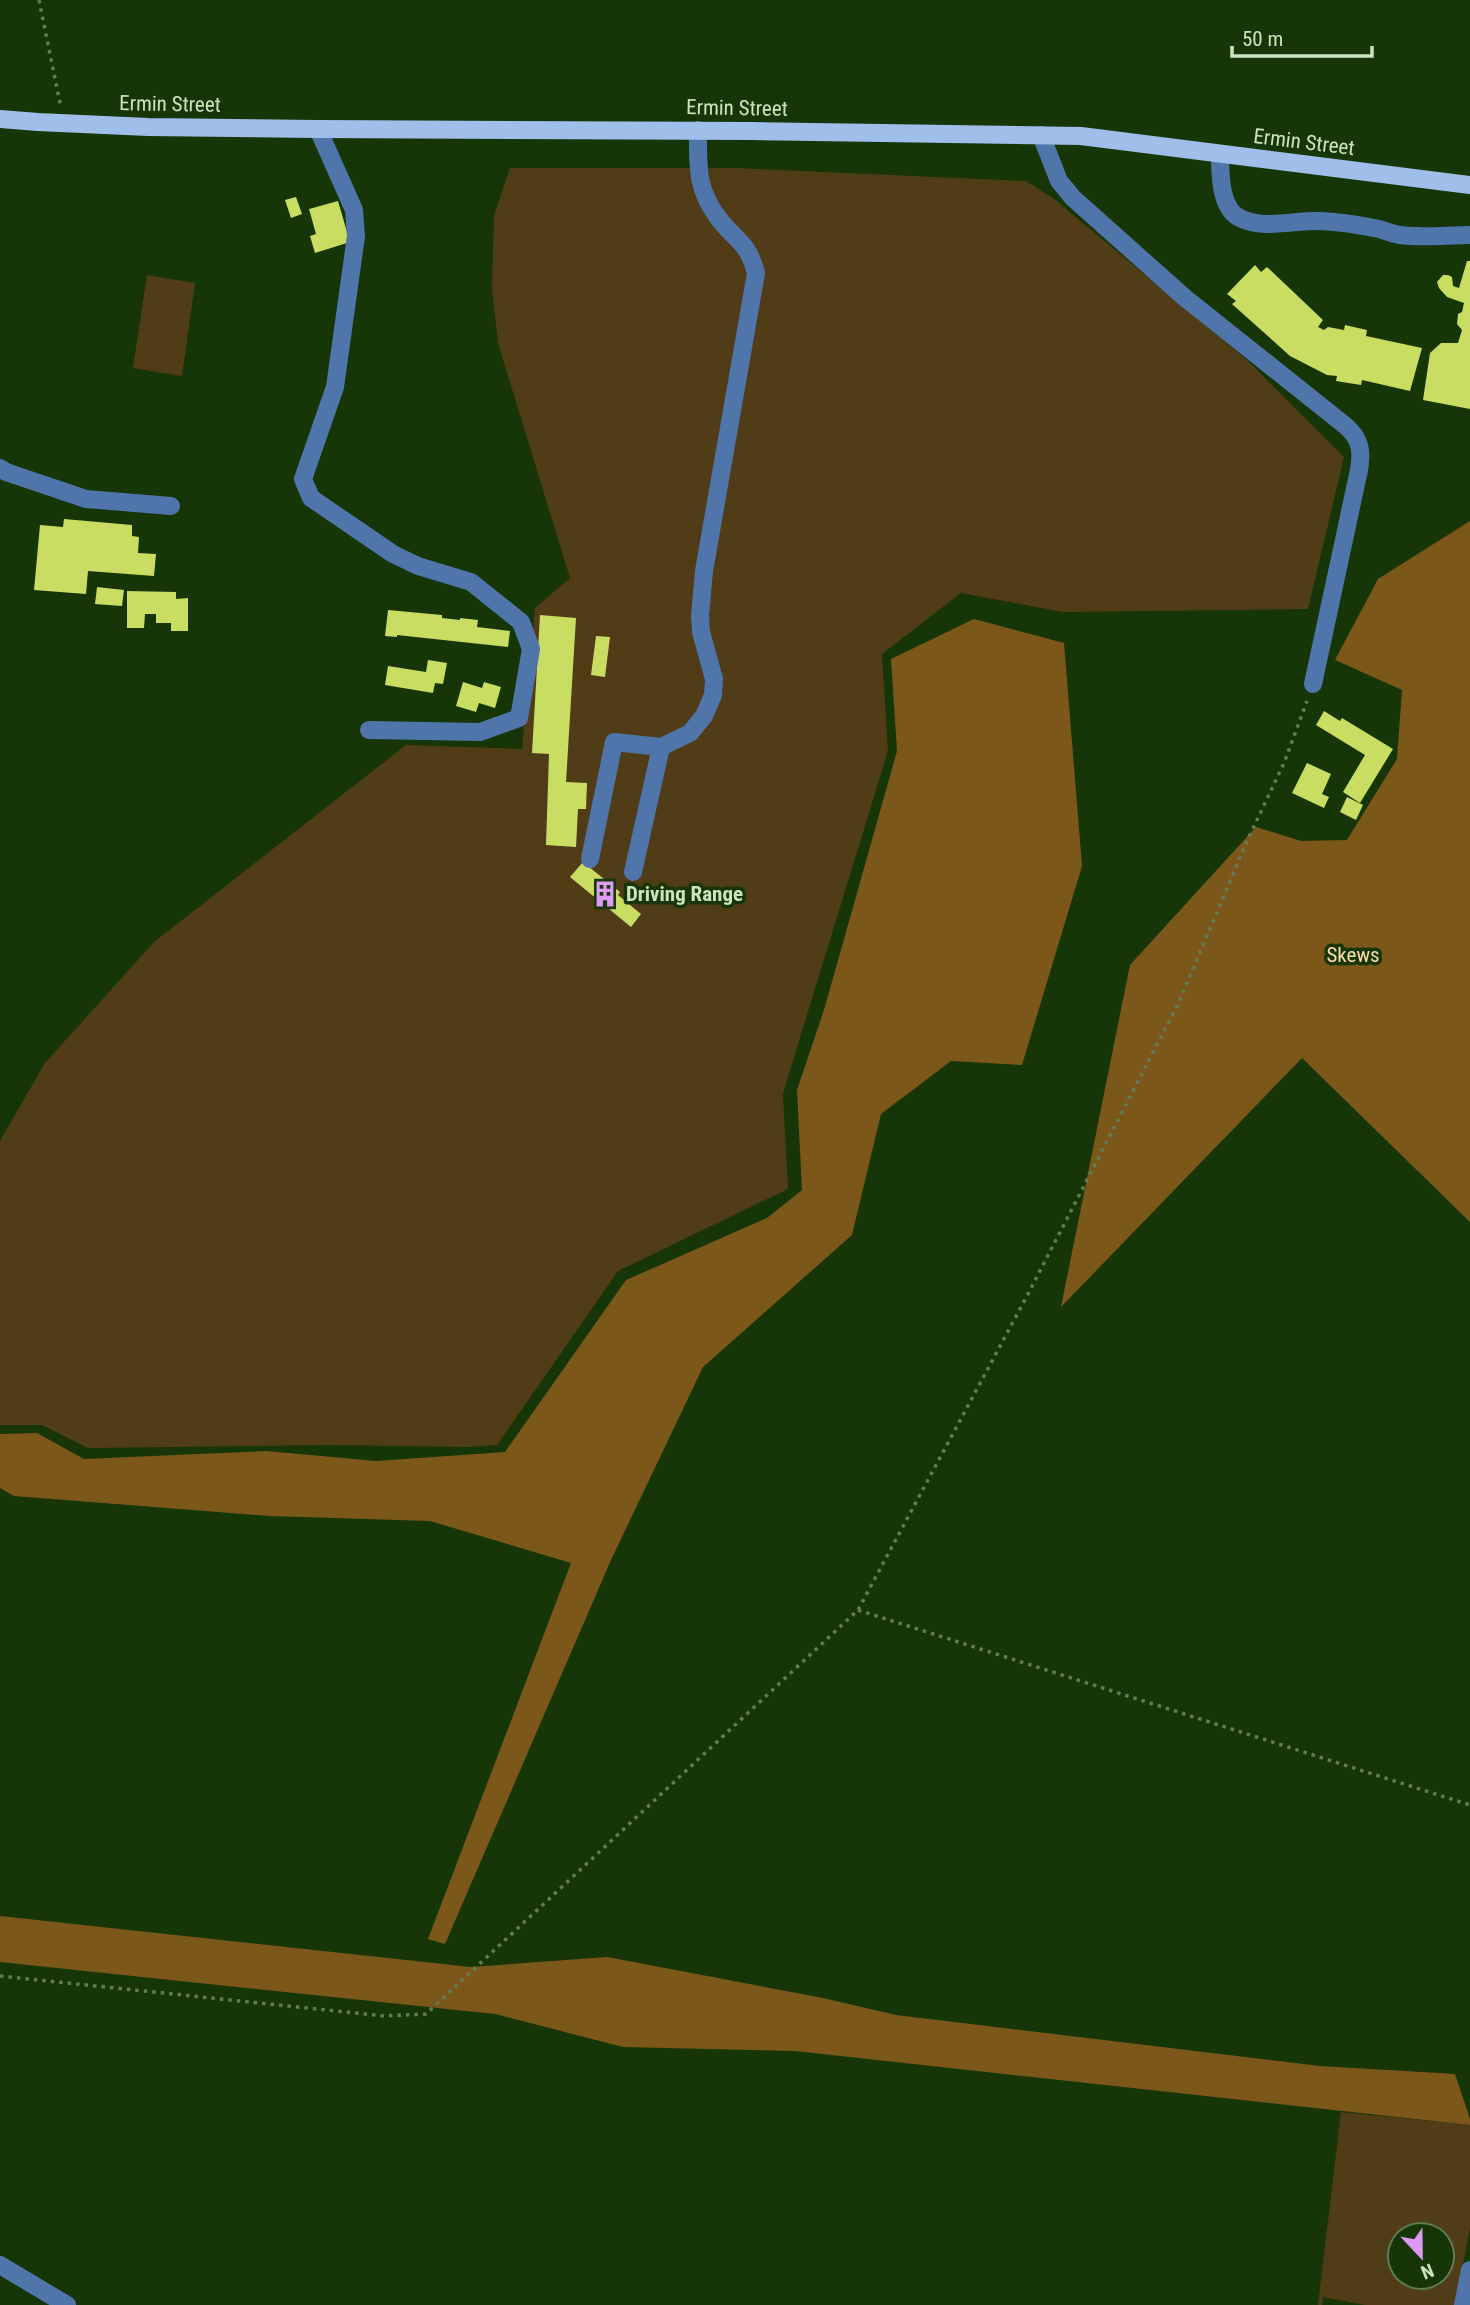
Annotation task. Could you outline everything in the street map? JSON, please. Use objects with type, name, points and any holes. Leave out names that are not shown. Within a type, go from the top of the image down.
[{"type":"main road","name":"Ermin Street","points":[[0,119],[64,124],[318,130],[698,130],[1081,136],[1470,185]]},
{"type":"street","points":[[318,130],[354,210],[356,236],[335,387],[303,480],[311,498],[393,554],[418,566],[471,582],[521,622],[531,649],[519,718],[480,732],[369,730]]},
{"type":"street","points":[[590,859],[614,742],[661,747],[690,733],[705,716],[713,695],[714,679],[701,632],[704,571],[756,273],[752,257],[742,241],[720,221],[706,200],[698,174],[698,130]]},
{"type":"street","points":[[1041,135],[1059,181],[1073,198],[1184,297],[1347,427],[1357,439],[1362,451],[1359,470],[1313,684]]},
{"type":"street","points":[[1220,154],[1224,191],[1233,213],[1239,218],[1256,223],[1319,221],[1348,224],[1399,235],[1470,235]]},
{"type":"street","points":[[0,468],[86,499],[171,506]]},
{"type":"street","points":[[633,872],[661,747]]},
{"type":"street","points":[[0,2265],[67,2305]]},
{"type":"street","points":[[1463,2305],[1470,2270]]},
{"type":"path","points":[[39,0],[64,124]]},
{"type":"path","points":[[0,1976],[384,2016],[426,2014],[858,1610],[1027,1296],[1179,1002],[1247,841],[1284,764],[1313,684]]},
{"type":"path","points":[[858,1610],[1470,1805]]},
{"type":"shaded area","points":[[510,168],[736,168],[1026,181],[1053,198],[1247,360],[1344,457],[1308,609],[1063,612],[961,593],[882,654],[888,751],[783,1093],[788,1189],[618,1271],[497,1445],[88,1448],[42,1425],[0,1425],[0,1141],[45,1063],[154,942],[406,745],[522,749],[535,608],[570,578],[498,343],[492,288],[494,216]]},
{"type":"shaded area","points":[[147,275],[195,283],[182,376],[133,368]]},
{"type":"shaded area","points":[[1341,2112],[1470,2125],[1470,2228],[1455,2305],[1365,2305],[1323,2297],[1322,2305],[1318,2305]]},
{"type":"green space","name":"Skews","points":[[1470,521],[1470,1222],[1302,1058],[1061,1307],[1130,965],[1256,827],[1301,841],[1347,840],[1397,759],[1402,690],[1335,660],[1378,579]]},
{"type":"green space","points":[[974,619],[1064,643],[1082,866],[1022,1065],[951,1061],[881,1114],[852,1235],[703,1367],[611,1560],[445,1944],[428,1939],[571,1563],[430,1521],[270,1516],[14,1496],[0,1488],[0,1434],[37,1433],[84,1459],[266,1451],[376,1461],[505,1452],[626,1280],[767,1218],[802,1190],[797,1090],[824,1010],[897,751],[891,659]]},
{"type":"green space","points":[[0,1916],[471,1967],[607,1957],[823,1998],[896,2015],[1320,2066],[1455,2074],[1470,2125],[795,2051],[623,2047],[495,2014],[0,1962]]},
{"type":"building","points":[[296,197],[302,214],[291,218],[285,200]]},
{"type":"building","points":[[338,201],[350,242],[315,253],[310,236],[316,234],[309,209]]},
{"type":"building","points":[[1467,261],[1470,261],[1470,409],[1423,400],[1430,353],[1441,343],[1458,343],[1462,330],[1457,324],[1458,314],[1462,312],[1464,303],[1447,297],[1437,282],[1443,275],[1448,275],[1452,277],[1453,286],[1459,288]]},
{"type":"building","points":[[1255,265],[1261,272],[1267,267],[1323,320],[1318,327],[1324,330],[1328,327],[1344,330],[1345,325],[1367,330],[1366,336],[1422,348],[1410,391],[1362,380],[1361,385],[1336,381],[1337,376],[1327,375],[1290,356],[1232,304],[1236,301],[1227,294]]},
{"type":"building","points":[[64,519],[132,525],[132,536],[139,537],[138,553],[156,554],[154,576],[88,571],[86,594],[34,590],[40,525],[63,527]]},
{"type":"building","points":[[97,587],[124,590],[122,606],[95,604]]},
{"type":"building","points":[[127,591],[176,592],[176,599],[188,598],[188,631],[171,631],[171,623],[156,623],[156,614],[145,614],[144,628],[127,628]]},
{"type":"building","points":[[388,610],[478,620],[477,627],[510,631],[508,647],[385,636]]},
{"type":"building","points":[[540,615],[576,618],[566,782],[587,783],[586,809],[578,809],[576,847],[546,845],[549,754],[532,753]]},
{"type":"building","points":[[596,636],[610,637],[605,677],[591,675]]},
{"type":"building","points":[[428,660],[447,663],[443,684],[435,683],[433,693],[385,685],[388,666],[426,672]]},
{"type":"building","points":[[463,682],[482,688],[484,682],[501,687],[495,708],[479,703],[476,712],[456,706]]},
{"type":"building","points":[[1324,711],[1340,721],[1342,718],[1393,749],[1360,803],[1343,792],[1365,755],[1316,725]]},
{"type":"building","points":[[1307,763],[1331,774],[1322,794],[1329,797],[1324,808],[1292,793]]},
{"type":"building","points":[[1347,797],[1363,805],[1356,820],[1340,812]]},
{"type":"building","name":"Driving Range","points":[[583,862],[620,892],[618,895],[641,914],[631,927],[570,877]]},
{"type":"place","name":"Driving Range","points":[[605,894]]}]
